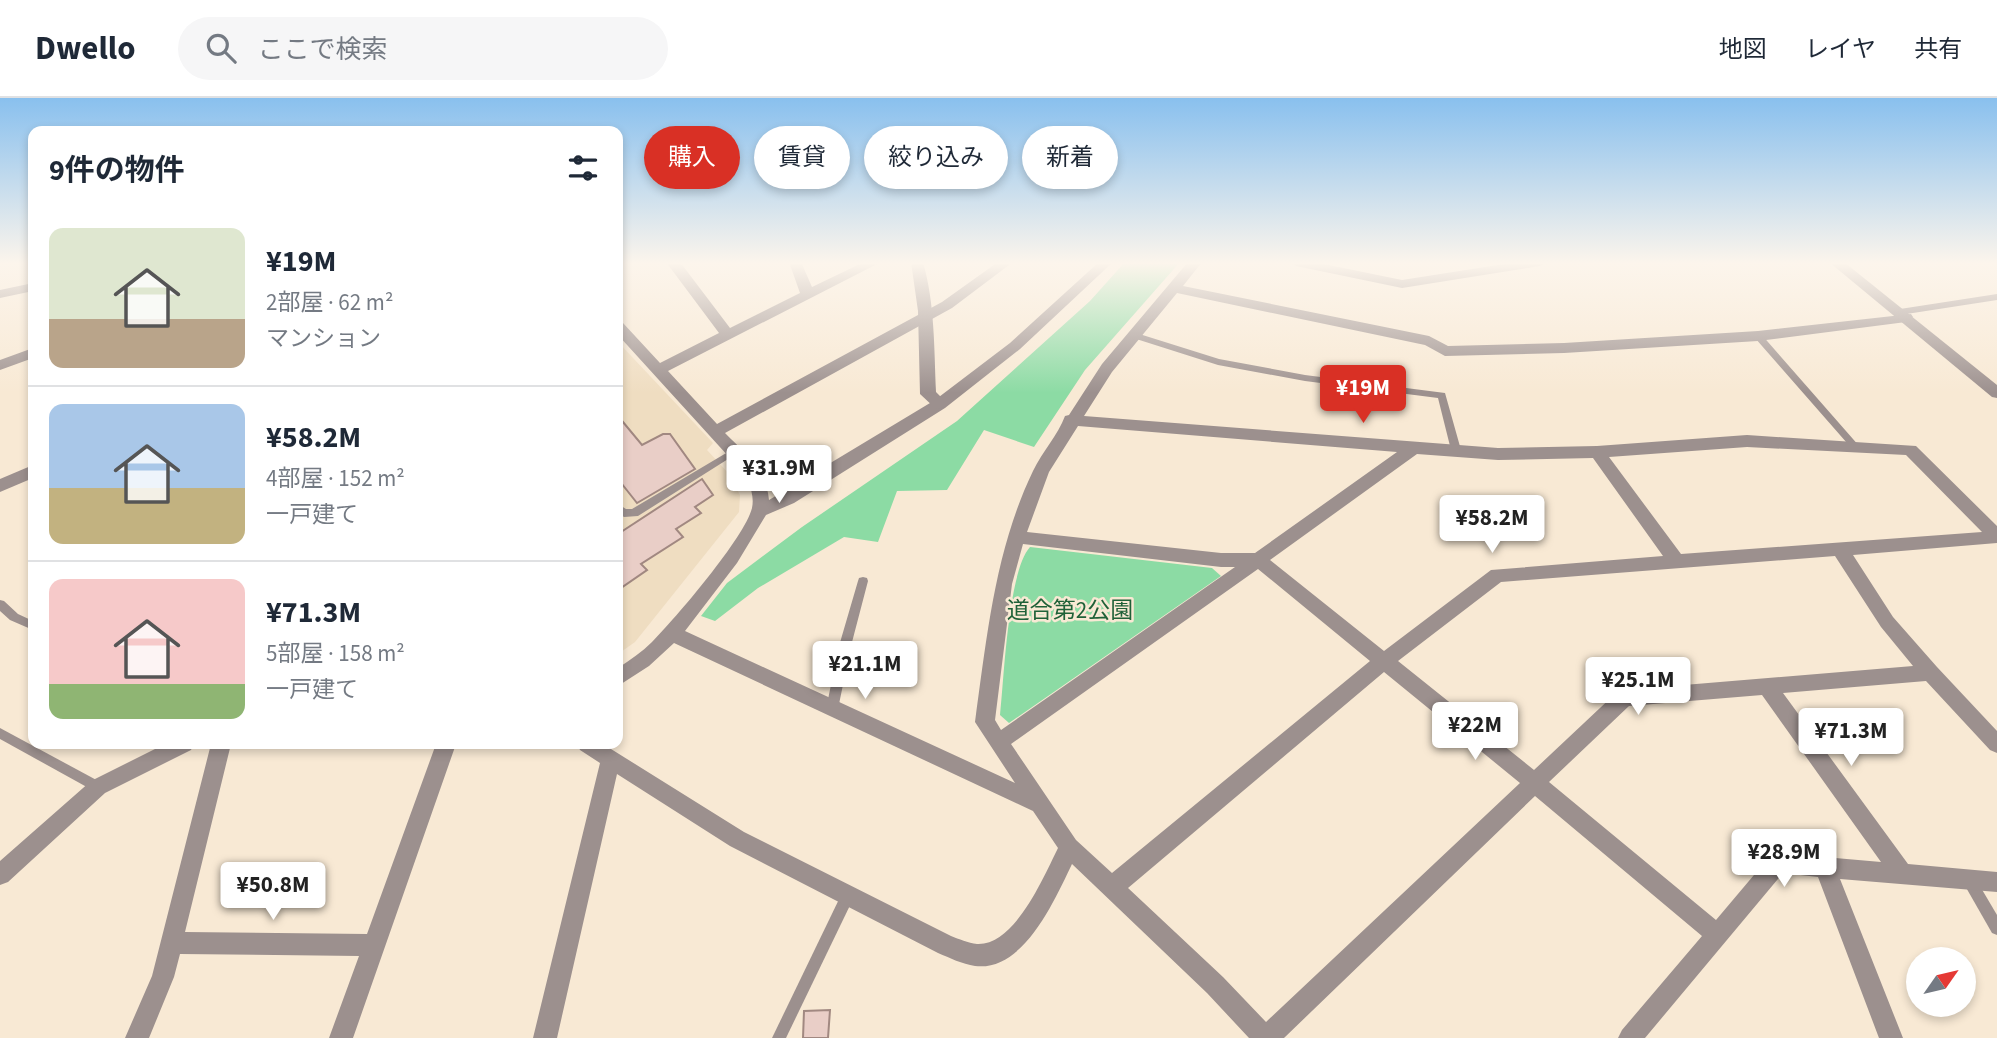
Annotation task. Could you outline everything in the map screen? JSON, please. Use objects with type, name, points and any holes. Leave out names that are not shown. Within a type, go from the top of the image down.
[{"type":"street","points":[[706,306],[728,335]]},
{"type":"street","points":[[658,370],[786,306]]},
{"type":"street","points":[[924,306],[928,394],[940,404]]},
{"type":"street","points":[[714,432],[944,306]]},
{"type":"street","points":[[760,511],[788,499],[940,404],[1015,346],[1058,306]]},
{"type":"street","points":[[1158,306],[1133,335],[1072,420],[1041,471],[1016,537],[1003,584],[985,722],[1069,847],[1215,985],[1266,1038],[1623,698],[1930,673]]},
{"type":"street","points":[[1260,306],[1429,341],[1445,351],[1564,348],[1758,336],[1903,314]]},
{"type":"street","points":[[1893,306],[1997,393]]},
{"type":"street","points":[[623,332],[758,482],[760,511],[741,543],[672,633],[656,650],[623,674]]},
{"type":"street","points":[[0,365],[28,355]]},
{"type":"street","points":[[1072,420],[1498,454],[1597,452],[1747,441],[1910,450],[1997,536]]},
{"type":"street","points":[[999,742],[1415,447]]},
{"type":"street","points":[[1597,452],[1675,561]]},
{"type":"street","points":[[0,486],[28,473]]},
{"type":"street","points":[[1112,887],[1383,662],[1497,575],[1997,536]]},
{"type":"street","points":[[1016,537],[1221,561],[1258,560],[1535,783],[1717,935]]},
{"type":"street","points":[[1839,548],[1887,622],[1930,673],[1951,692],[1997,744]]},
{"type":"street","points":[[672,633],[1039,804]]},
{"type":"street","points":[[1767,686],[1902,873]]},
{"type":"street","points":[[0,875],[98,787],[174,749]]},
{"type":"street","points":[[137,1038],[163,977],[173,943],[220,749]]},
{"type":"street","points":[[341,1038],[444,749]]},
{"type":"street","points":[[595,749],[737,839],[946,945],[979,955],[1003,947],[1030,924],[1069,847]]},
{"type":"street","points":[[545,1038],[611,759]]},
{"type":"street","points":[[1630,1038],[1778,863],[1997,882]]},
{"type":"street","points":[[1825,867],[1891,1038]]},
{"type":"street","points":[[173,943],[373,945]]},
{"type":"lane","points":[[1903,314],[1948,306]]},
{"type":"lane","points":[[1133,335],[1218,362],[1305,378],[1442,395],[1456,450]]},
{"type":"lane","points":[[1758,336],[1857,449]]},
{"type":"lane","points":[[623,512],[634,513],[733,452]]},
{"type":"lane","points":[[832,709],[845,646],[863,581]]},
{"type":"lane","points":[[0,604],[14,617],[28,624]]},
{"type":"lane","points":[[0,733],[28,748]]},
{"type":"lane","points":[[29,749],[98,787]]},
{"type":"lane","points":[[1969,880],[1997,928]]},
{"type":"lane","points":[[779,1038],[848,895]]},
{"type":"shaded area","points":[[623,347],[713,443],[707,450],[730,475],[740,495],[739,512],[635,642],[623,650]]},
{"type":"green space","points":[[1085,306],[1141,306],[1085,370],[1034,447],[984,430],[947,490],[897,491],[878,542],[844,537],[758,588],[715,621],[701,616],[727,583],[802,527],[957,421]]},
{"type":"green space","name":"道合第2公園","points":[[1030,547],[1212,568],[1221,576],[1009,723],[1000,715],[1008,627],[1017,578]]},
{"type":"building","points":[[623,422],[642,445],[663,434],[670,434],[695,469],[637,503],[623,485]]},
{"type":"building","points":[[702,479],[713,495],[695,507],[701,513],[676,529],[683,537],[641,564],[647,570],[623,587],[623,531]]},
{"type":"building","points":[[830,1010],[828,1038],[803,1038],[804,1011]]}]
